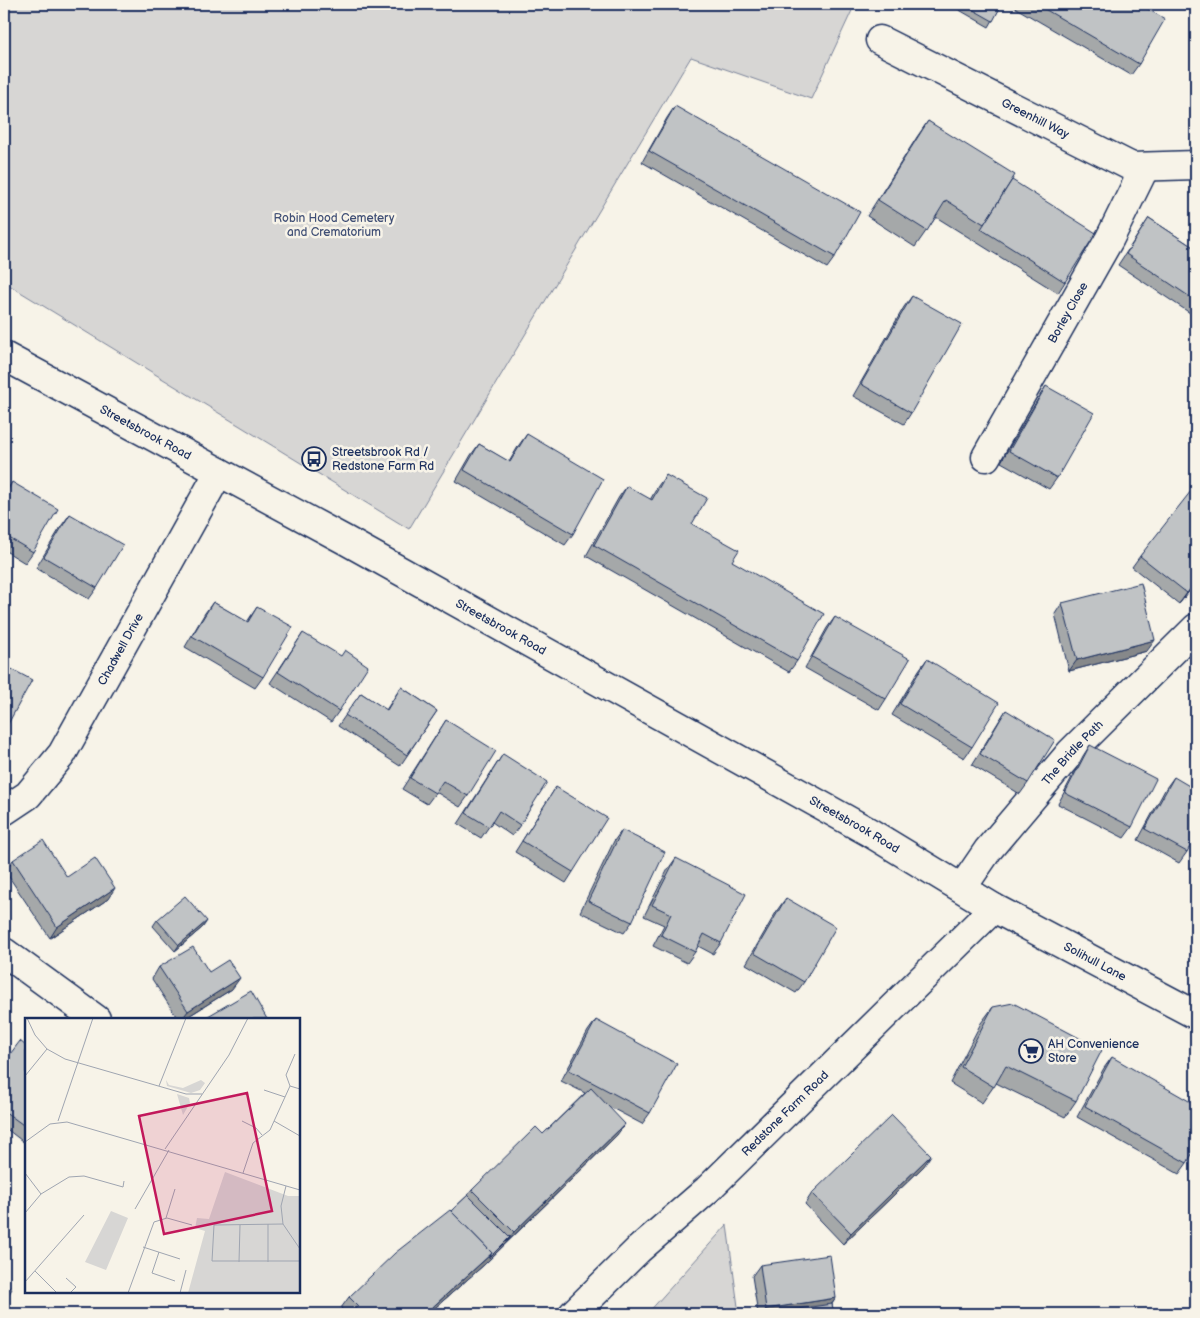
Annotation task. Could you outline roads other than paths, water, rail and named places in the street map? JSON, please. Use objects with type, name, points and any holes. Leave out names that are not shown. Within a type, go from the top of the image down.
[{"type":"street","name":"Greenhill Way","points":[[880,40],[1132,167],[1196,165]]},
{"type":"street","name":"Borley Close","points":[[986,457],[1110,238],[1146,167]]},
{"type":"street","name":"Streetsbrook Road","points":[[4,356],[345,540],[860,828],[994,908]]},
{"type":"street","name":"Chadwell Drive","points":[[4,811],[28,794],[62,754],[219,472]]},
{"type":"street","name":"The Bridle Path","points":[[962,888],[988,850],[1070,753],[1196,628]]},
{"type":"street","name":"Solihull Lane","points":[[994,908],[1196,1014]]},
{"type":"street","name":"Redstone Farm Road","points":[[573,1314],[638,1250],[722,1176],[994,908]]},
{"type":"street","points":[[4,952],[95,1018]]},
{"type":"place","name":"Streetsbrook Rd / Redstone Farm Rd","points":[[314,459]]},
{"type":"place","name":"AH Convenience Store","points":[[1031,1051]]},
{"type":"park label","name":"Robin Hood Cemetery and Crematorium","points":[[334,225]]}]
